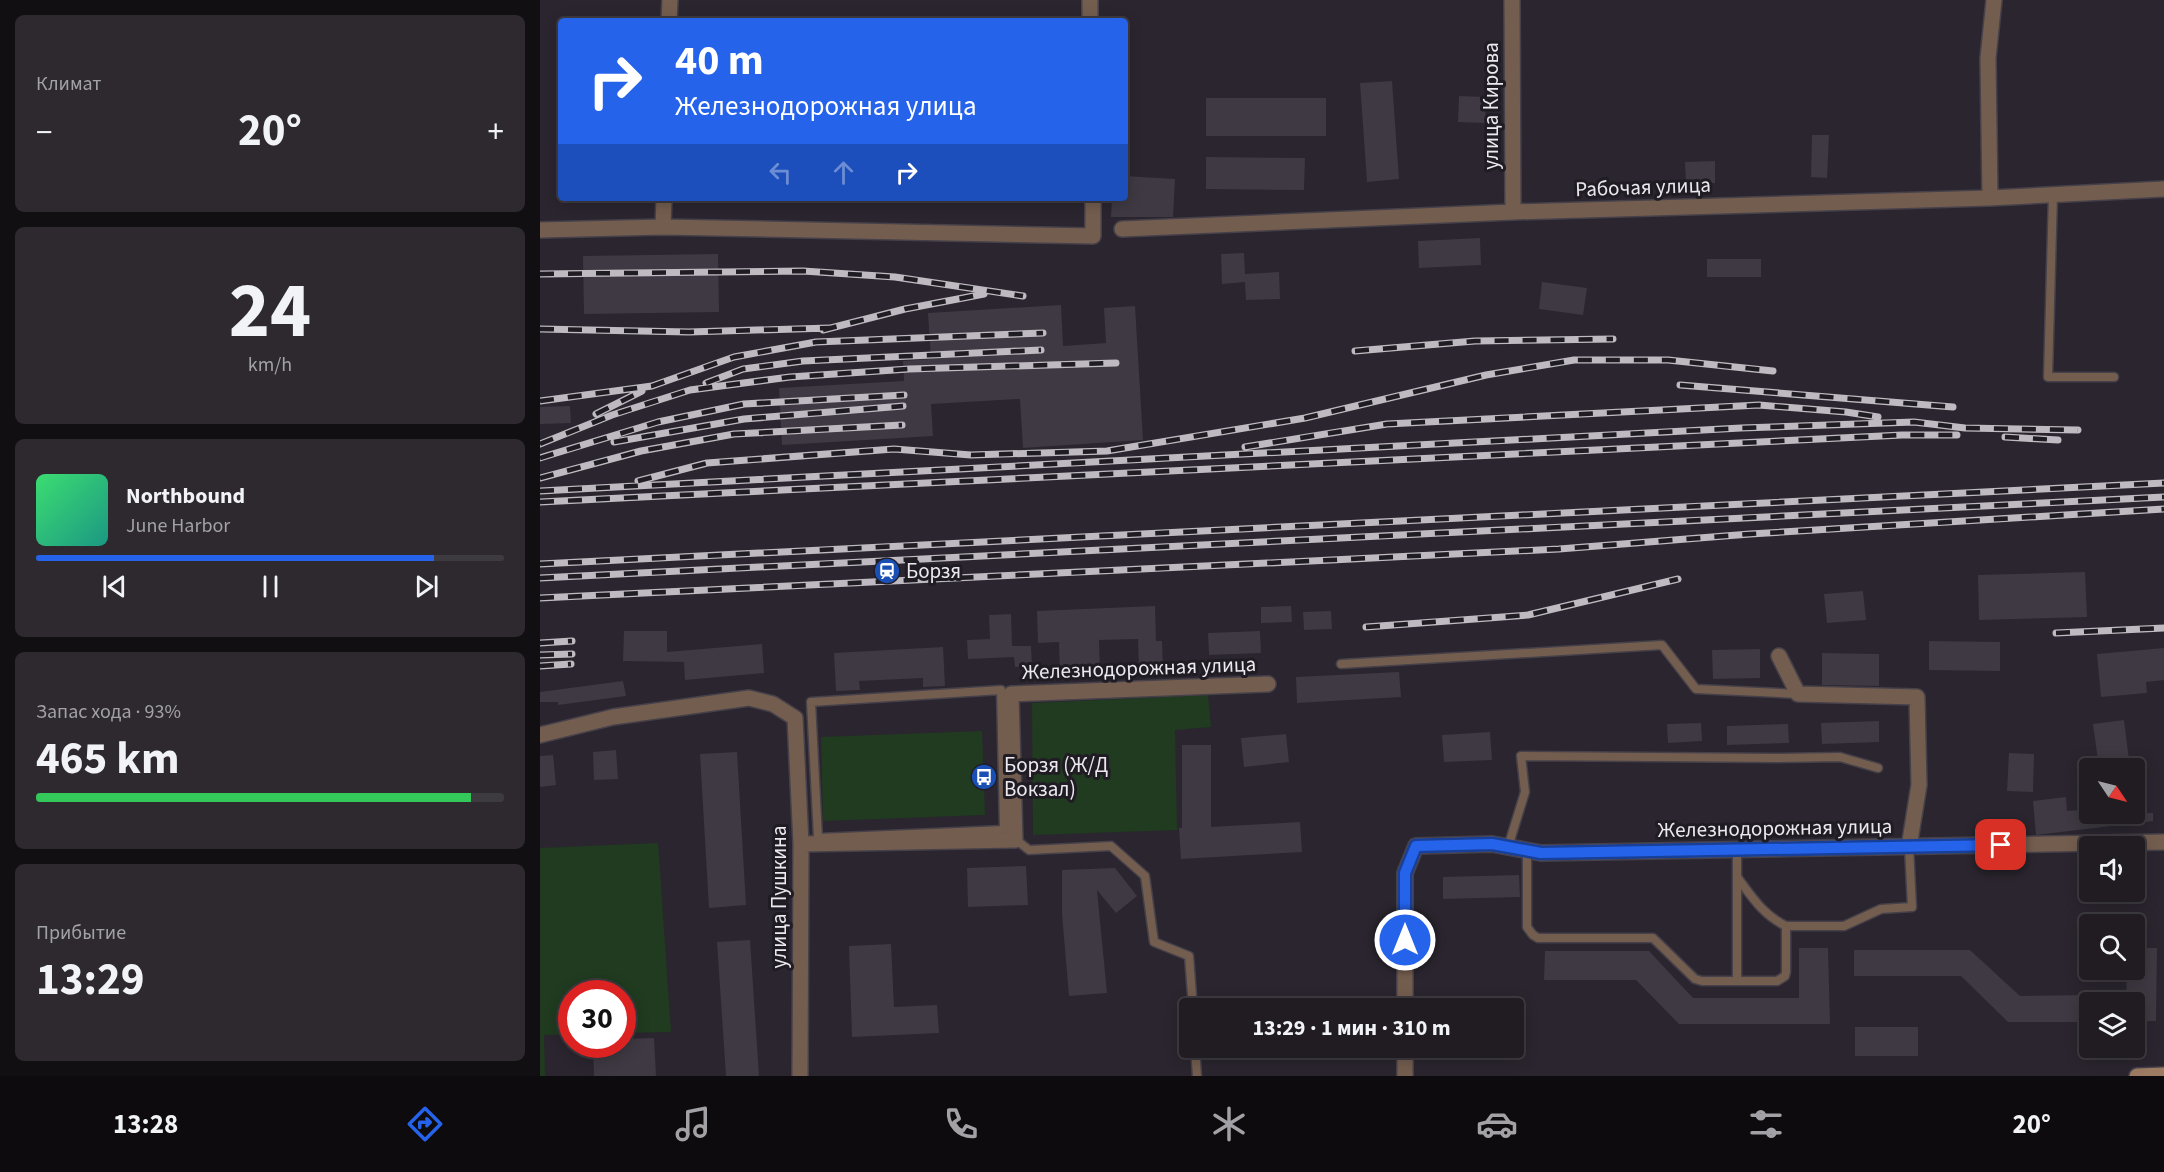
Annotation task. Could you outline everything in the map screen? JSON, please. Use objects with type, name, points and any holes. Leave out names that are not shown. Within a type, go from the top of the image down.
[{"type":"street","points":[[669,18],[670,0]]},
{"type":"street","points":[[1090,0],[1090,18]]},
{"type":"street","name":"улица Кирова","points":[[1512,0],[1513,212]]},
{"type":"street","points":[[1990,198],[1988,58],[1994,0]]},
{"type":"street","name":"Рабочая улица","points":[[1122,229],[1513,212],[1990,198],[2164,189]]},
{"type":"street","points":[[663,227],[664,201]]},
{"type":"street","points":[[540,230],[663,227],[1094,236],[1093,201]]},
{"type":"street","points":[[1779,656],[1798,694],[1917,697],[1919,785],[1909,847]]},
{"type":"street","name":"Железнодорожная улица","points":[[1010,835],[1011,694],[1268,684]]},
{"type":"street","name":"улица Пушкина","points":[[540,735],[613,717],[749,698],[773,704],[795,718],[801,844],[800,1076]]},
{"type":"street","points":[[801,844],[1010,835]]},
{"type":"street","name":"Железнодорожная улица","points":[[1405,998],[1405,873],[1416,846],[1492,844],[1541,853],[2164,842]]},
{"type":"street","points":[[1405,1058],[1405,1076]]},
{"type":"street","points":[[2137,1076],[2164,1075]]},
{"type":"lane","points":[[2053,195],[2048,377],[2114,377]]},
{"type":"lane","points":[[1341,664],[1662,645],[1696,689],[1798,694]]},
{"type":"lane","points":[[1010,835],[1001,690],[811,702],[818,838],[1010,835],[1029,850],[1111,846],[1145,876],[1154,942],[1189,956],[1192,998]]},
{"type":"lane","points":[[1508,847],[1525,792],[1521,756],[1840,757],[1878,768]]},
{"type":"lane","points":[[1737,877],[1761,911],[1775,921],[1786,926],[1844,926],[1881,909],[1912,907],[1909,847]]},
{"type":"lane","points":[[1527,850],[1527,927],[1538,938],[1653,938],[1695,979],[1702,981],[1777,981],[1785,976],[1786,926]]},
{"type":"lane","points":[[1737,850],[1737,981]]},
{"type":"lane","points":[[1196,1058],[1197,1076]]},
{"type":"green space","points":[[1208,695],[1211,727],[1175,730],[1177,830],[1033,835],[1032,703]]},
{"type":"green space","points":[[982,731],[985,815],[823,821],[821,737]]},
{"type":"green space","points":[[658,843],[671,1032],[636,1033],[636,980],[558,980],[558,1034],[544,1035],[545,1076],[540,1076],[540,848]]},
{"type":"building","points":[[1392,81],[1399,179],[1367,182],[1360,83]]},
{"type":"building","points":[[1459,96],[1486,97],[1485,123],[1458,122]]},
{"type":"building","points":[[1206,98],[1326,98],[1326,136],[1206,136]]},
{"type":"building","points":[[1812,135],[1829,135],[1827,178],[1811,177]]},
{"type":"building","points":[[1206,157],[1305,158],[1304,190],[1206,189]]},
{"type":"building","points":[[1715,161],[1715,183],[1686,184],[1685,162]]},
{"type":"building","points":[[1128,176],[1175,179],[1173,217],[1111,217],[1112,201],[1128,201]]},
{"type":"building","points":[[1480,238],[1481,265],[1419,268],[1418,241]]},
{"type":"building","points":[[1244,253],[1245,274],[1279,272],[1280,299],[1246,300],[1245,282],[1222,284],[1221,254]]},
{"type":"building","points":[[718,254],[719,312],[584,314],[583,256]]},
{"type":"building","points":[[1707,259],[1761,259],[1761,277],[1707,277]]},
{"type":"building","points":[[1542,282],[1587,288],[1583,315],[1539,309]]},
{"type":"building","points":[[1061,305],[1063,346],[1106,343],[1104,308],[1135,306],[1143,440],[1023,448],[1020,399],[931,404],[933,436],[782,445],[779,388],[904,381],[903,361],[931,359],[928,313]]},
{"type":"building","points":[[570,406],[571,423],[540,424],[540,407]]},
{"type":"building","points":[[2085,572],[2087,617],[1979,620],[1978,575]]},
{"type":"building","points":[[1863,591],[1866,620],[1827,623],[1824,594]]},
{"type":"building","points":[[1155,606],[1156,641],[1162,641],[1163,668],[1139,669],[1138,639],[1099,640],[1100,675],[1060,677],[1059,642],[1038,643],[1037,611]]},
{"type":"building","points":[[1291,606],[1292,622],[1261,623],[1261,607]]},
{"type":"building","points":[[1331,611],[1332,629],[1304,630],[1303,612]]},
{"type":"building","points":[[1011,614],[1012,646],[1031,646],[1032,666],[1015,667],[1014,657],[968,659],[967,640],[990,639],[989,615]]},
{"type":"building","points":[[624,631],[667,631],[667,652],[762,644],[764,673],[685,680],[684,662],[623,661]]},
{"type":"building","points":[[1260,631],[1261,653],[1209,655],[1208,633]]},
{"type":"building","points":[[1929,641],[2000,642],[2000,671],[1929,670]]},
{"type":"building","points":[[943,647],[945,686],[923,687],[923,678],[859,681],[860,690],[836,691],[834,653]]},
{"type":"building","points":[[2164,648],[2164,680],[2146,682],[2147,693],[2101,697],[2097,654]]},
{"type":"building","points":[[1760,649],[1760,678],[1713,679],[1712,650]]},
{"type":"building","points":[[1822,653],[1879,654],[1879,686],[1822,685]]},
{"type":"building","points":[[1399,672],[1401,697],[1297,703],[1296,677]]},
{"type":"building","points":[[623,681],[626,696],[558,705],[558,702],[540,702],[540,692]]},
{"type":"building","points":[[2124,720],[2129,758],[2098,758],[2093,724]]},
{"type":"building","points":[[1879,721],[1879,742],[1822,744],[1821,723]]},
{"type":"building","points":[[1701,723],[1702,741],[1668,743],[1667,724]]},
{"type":"building","points":[[1788,724],[1789,743],[1727,745],[1727,726]]},
{"type":"building","points":[[1490,732],[1492,760],[1444,762],[1442,735]]},
{"type":"building","points":[[1286,734],[1289,762],[1244,767],[1241,738]]},
{"type":"building","points":[[1182,745],[1211,745],[1211,827],[1300,822],[1302,852],[1181,859],[1179,828],[1182,828]]},
{"type":"building","points":[[616,750],[618,779],[594,780],[593,752]]},
{"type":"building","points":[[737,752],[746,905],[709,908],[700,754]]},
{"type":"building","points":[[2009,753],[2034,754],[2033,792],[2007,791]]},
{"type":"building","points":[[553,755],[556,785],[540,787],[540,756]]},
{"type":"building","points":[[2066,797],[2067,811],[2079,810],[2079,824],[2128,824],[2036,835],[2033,801]]},
{"type":"building","points":[[2145,813],[2153,813],[2153,821],[2145,822]]},
{"type":"building","points":[[1026,866],[1028,905],[968,907],[967,868]]},
{"type":"building","points":[[1115,868],[1137,896],[1116,913],[1097,890],[1107,993],[1069,996],[1062,914],[1062,870]]},
{"type":"building","points":[[1519,875],[1520,897],[1443,899],[1443,877]]},
{"type":"building","points":[[750,940],[759,1076],[726,1076],[717,942]]},
{"type":"building","points":[[891,944],[894,1007],[937,1005],[939,1033],[852,1037],[849,946]]},
{"type":"building","points":[[1799,948],[1828,948],[1830,1024],[1679,1024],[1636,980],[1544,980],[1545,951],[1649,951],[1693,998],[1799,998]]},
{"type":"building","points":[[2145,948],[2157,948],[2156,1021],[2145,1021],[2145,992],[2126,992],[2127,980],[2145,980]]},
{"type":"building","points":[[1854,950],[1970,950],[2020,996],[2079,995],[2079,1022],[2008,1022],[1961,976],[1854,976]]},
{"type":"building","points":[[1855,1027],[1918,1027],[1918,1056],[1855,1056]]},
{"type":"building","points":[[654,1038],[656,1076],[594,1076],[593,1058],[636,1058],[636,1039]]},
{"type":"building","points":[[1226,1058],[1269,1058],[1226,1060]]},
{"type":"railway","points":[[540,274],[803,271],[895,277],[1023,296]]},
{"type":"railway","points":[[823,330],[905,309],[984,294]]},
{"type":"railway","points":[[540,329],[689,332],[830,328]]},
{"type":"railway","points":[[540,401],[652,386],[734,357],[816,342],[1043,333]]},
{"type":"railway","points":[[1355,351],[1475,341],[1613,339]]},
{"type":"railway","points":[[706,383],[743,369],[803,361],[1041,350]]},
{"type":"railway","points":[[638,481],[707,463],[894,449],[971,455],[1107,451],[1305,418],[1486,375],[1574,360],[1668,360],[1773,371]]},
{"type":"railway","points":[[540,444],[612,415],[690,390],[790,377],[909,369],[1116,363]]},
{"type":"railway","points":[[1680,385],[1953,407]]},
{"type":"railway","points":[[596,414],[642,391]]},
{"type":"railway","points":[[540,458],[658,422],[744,404],[904,395]]},
{"type":"railway","points":[[1245,447],[1387,424],[1759,405],[1878,417]]},
{"type":"railway","points":[[614,442],[744,419],[903,406]]},
{"type":"railway","points":[[540,491],[1741,428],[1914,422],[1965,428],[2078,430]]},
{"type":"railway","points":[[540,478],[641,451],[734,434],[902,425]]},
{"type":"railway","points":[[540,502],[1902,435],[1957,435]]},
{"type":"railway","points":[[2005,437],[2058,440]]},
{"type":"railway","points":[[540,564],[2164,483]]},
{"type":"railway","points":[[540,578],[2164,497]]},
{"type":"railway","points":[[540,598],[1559,549],[1750,534],[2164,509]]},
{"type":"railway","points":[[1366,627],[1528,615],[1678,579]]},
{"type":"railway","points":[[2056,633],[2164,628]]},
{"type":"railway","points":[[540,643],[572,641]]},
{"type":"railway","points":[[540,655],[572,654]]},
{"type":"railway","points":[[540,666],[571,664]]},
{"type":"place","name":"Борзя","points":[[887,571]]},
{"type":"place","name":"Борзя (Ж/Д Вокзал)","points":[[984,777]]},
{"type":"route","points":[[1405,940],[1405,873],[1416,846],[1492,844],[1541,853],[2001,845]]}]
